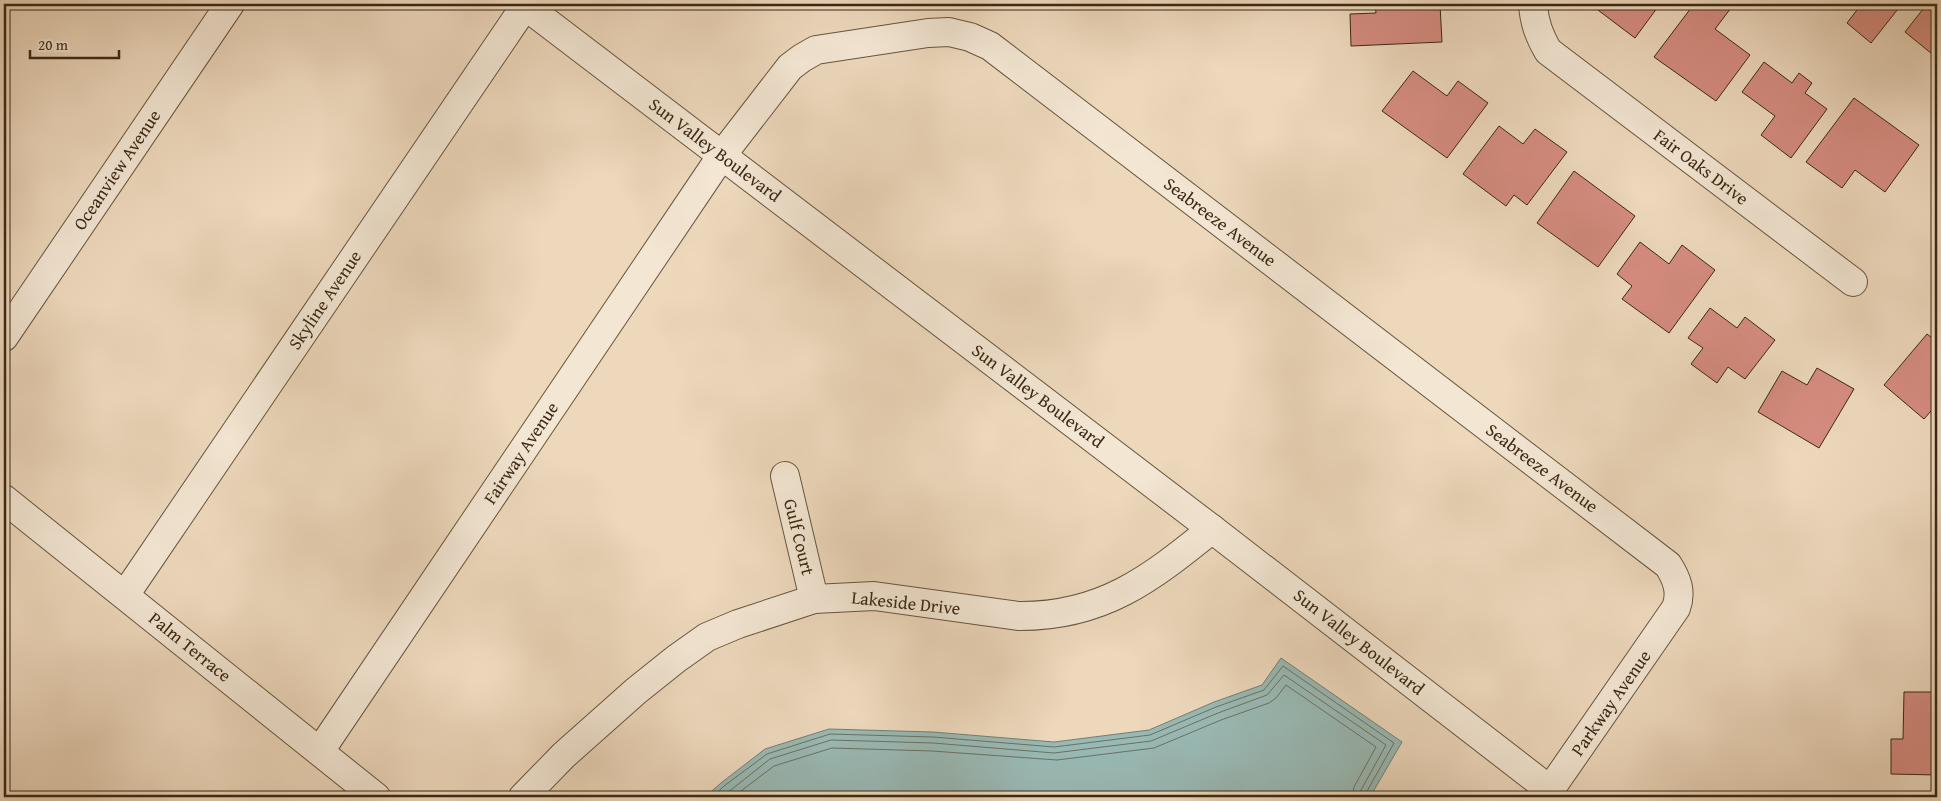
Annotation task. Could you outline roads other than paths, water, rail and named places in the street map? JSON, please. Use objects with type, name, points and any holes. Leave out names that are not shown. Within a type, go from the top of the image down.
[{"type":"street","name":"Oceanview Avenue","points":[[4,337],[230,4]]},
{"type":"street","name":"Fair Oaks Drive","points":[[1533,4],[1538,34],[1548,51],[1853,282]]},
{"type":"street","name":"Sun Valley Boulevard","points":[[524,5],[1212,528],[1548,794]]},
{"type":"street","name":"Skyline Avenue","points":[[125,595],[524,5]]},
{"type":"street","name":"Seabreeze Avenue","points":[[722,155],[790,67],[816,50],[928,33],[950,32],[970,37],[990,46],[1668,565],[1678,584],[1679,601],[1676,608]]},
{"type":"street","name":"Fairway Avenue","points":[[320,751],[722,155]]},
{"type":"street","name":"Gulf Court","points":[[784,476],[814,598]]},
{"type":"street","name":"Palm Terrace","points":[[4,499],[376,797]]},
{"type":"street","name":"Lakeside Drive","points":[[523,797],[583,738],[654,676],[707,637],[738,624],[814,598],[874,596],[1018,616],[1042,616],[1084,608],[1118,596],[1148,579],[1212,528]]},
{"type":"street","name":"Parkway Avenue","points":[[1548,794],[1676,608]]},
{"type":"water","points":[[1281,658],[1402,742],[1370,797],[705,797],[765,749],[829,729],[933,732],[1054,742],[1149,730],[1214,702],[1262,685]]}]
